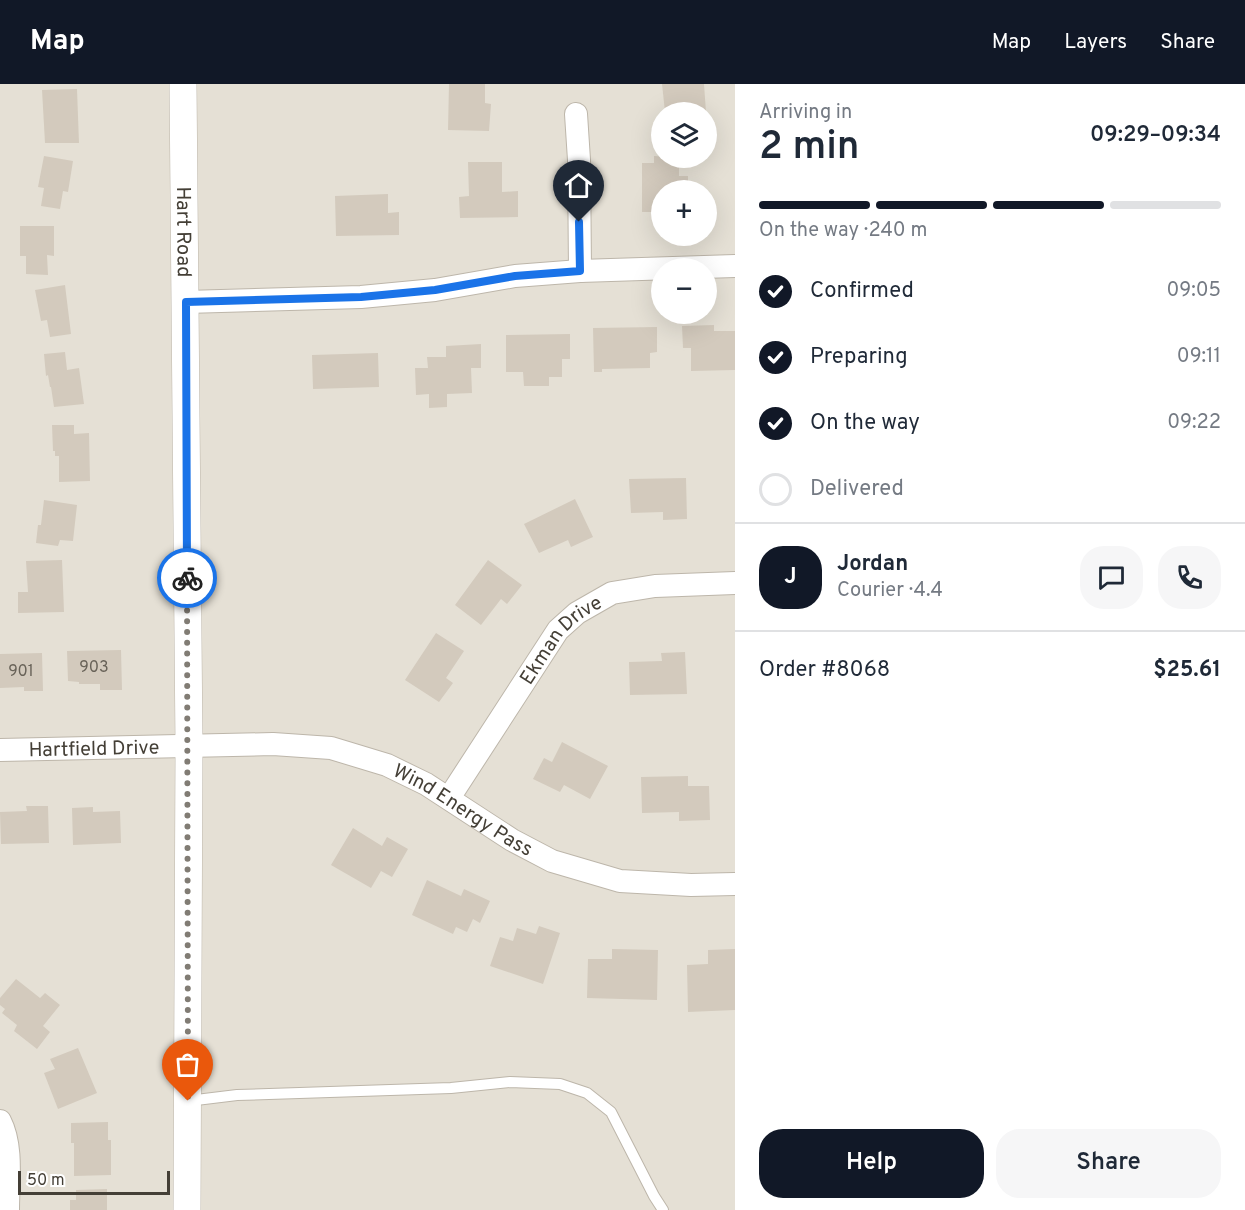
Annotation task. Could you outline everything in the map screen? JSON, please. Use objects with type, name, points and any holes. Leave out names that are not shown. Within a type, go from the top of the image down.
[{"type":"street","name":"Hart Road","points":[[183,84],[189,746],[187,1210]]},
{"type":"street","points":[[576,114],[579,160],[580,271]]},
{"type":"street","points":[[186,302],[361,297],[435,290],[515,276],[580,271],[735,266]]},
{"type":"street","name":"Ekman Drive","points":[[448,798],[558,630],[578,613],[612,593],[655,586],[735,583]]},
{"type":"street","name":"Wind Energy Pass","points":[[189,746],[273,744],[332,748],[387,765],[426,784],[512,840],[552,861],[620,881],[692,885],[735,884]]},
{"type":"street","name":"Hartfield Drive","points":[[0,750],[189,746]]},
{"type":"street","points":[[0,1121],[8,1156],[8,1210]]},
{"type":"lane","points":[[188,1101],[237,1095],[451,1088],[510,1082],[560,1084],[587,1093],[611,1112],[663,1210]]},
{"type":"shaded area","points":[[0,84],[735,84],[735,1210],[0,1210]]},
{"type":"building","points":[[449,84],[485,84],[485,103],[491,104],[489,131],[448,130]]},
{"type":"building","points":[[662,84],[704,84],[705,102],[664,102]]},
{"type":"building","points":[[77,89],[79,143],[45,143],[42,90]]},
{"type":"building","points":[[44,156],[73,161],[68,192],[63,191],[60,209],[41,206],[44,188],[38,187]]},
{"type":"building","points":[[468,162],[502,162],[502,192],[518,191],[518,217],[460,218],[459,197],[469,196]]},
{"type":"building","points":[[642,163],[651,163],[651,168],[679,168],[679,176],[688,176],[688,180],[651,180],[651,212],[642,212]]},
{"type":"building","points":[[388,194],[388,213],[399,212],[399,235],[336,236],[335,196]]},
{"type":"building","points":[[20,226],[54,226],[54,256],[47,255],[48,275],[26,274],[26,256],[20,256]]},
{"type":"building","points":[[65,285],[71,334],[50,337],[47,320],[41,321],[35,290]]},
{"type":"building","points":[[714,325],[714,331],[735,331],[735,370],[691,371],[691,348],[683,348],[682,326]]},
{"type":"building","points":[[657,327],[657,352],[650,353],[650,368],[602,369],[602,372],[594,372],[593,328]]},
{"type":"building","points":[[570,334],[570,359],[562,359],[562,377],[549,377],[549,386],[524,386],[523,372],[506,372],[506,335]]},
{"type":"building","points":[[481,344],[481,368],[471,368],[472,393],[447,394],[447,407],[429,408],[429,394],[416,395],[415,368],[428,368],[427,357],[446,357],[446,346]]},
{"type":"building","points":[[65,352],[67,370],[79,368],[84,404],[54,407],[48,375],[46,376],[44,354]]},
{"type":"building","points":[[378,353],[379,387],[313,389],[312,355]]},
{"type":"building","points":[[52,425],[74,425],[74,434],[89,433],[90,481],[59,482],[59,456],[55,456],[55,451],[53,451]]},
{"type":"building","points":[[686,478],[687,519],[663,520],[663,512],[631,513],[629,479]]},
{"type":"building","points":[[575,499],[593,537],[571,547],[568,540],[539,553],[524,524]]},
{"type":"building","points":[[44,500],[77,505],[73,541],[60,540],[58,546],[36,543]]},
{"type":"building","points":[[62,560],[64,612],[18,613],[18,592],[28,592],[26,561]]},
{"type":"building","points":[[488,560],[522,585],[507,604],[501,599],[481,625],[455,605]]},
{"type":"building","points":[[436,633],[464,651],[446,678],[453,683],[439,702],[405,680]]},
{"type":"building","points":[[121,650],[122,690],[100,690],[100,684],[79,684],[79,682],[68,681],[67,651]]},
{"type":"building","points":[[685,652],[687,694],[630,695],[629,662],[662,661],[661,653]]},
{"type":"building","points":[[42,653],[43,691],[24,691],[24,687],[0,688],[0,654]]},
{"type":"building","points":[[562,742],[608,766],[590,799],[564,785],[560,792],[533,779],[544,758],[552,762]]},
{"type":"building","points":[[688,776],[688,786],[709,786],[710,820],[679,821],[679,812],[642,813],[641,777]]},
{"type":"building","points":[[26,806],[48,806],[49,843],[1,844],[0,812],[27,811]]},
{"type":"building","points":[[93,807],[93,812],[120,811],[121,843],[73,845],[72,808]]},
{"type":"building","points":[[353,828],[382,846],[387,837],[408,849],[392,877],[381,871],[371,888],[331,865]]},
{"type":"building","points":[[427,880],[461,896],[464,889],[490,901],[480,923],[473,919],[467,932],[456,927],[453,934],[412,915]]},
{"type":"building","points":[[539,926],[560,933],[543,984],[490,966],[500,937],[513,941],[517,928],[536,934]]},
{"type":"building","points":[[612,949],[658,950],[657,1000],[587,998],[588,959],[612,959]]},
{"type":"building","points":[[735,949],[735,1010],[688,1012],[687,965],[708,964],[708,950]]},
{"type":"building","points":[[16,979],[40,998],[45,993],[60,1005],[43,1026],[50,1032],[37,1049],[14,1031],[17,1025],[2,1013],[5,1009],[0,1005],[0,998]]},
{"type":"building","points":[[78,1048],[97,1093],[58,1109],[44,1073],[55,1069],[50,1059]]},
{"type":"building","points":[[108,1122],[108,1140],[111,1140],[111,1175],[74,1176],[74,1143],[71,1143],[71,1123]]},
{"type":"building","points":[[107,1189],[107,1210],[70,1210],[70,1200],[76,1200],[76,1190]]},
{"type":"way so far","points":[[187,578],[188,1101]]},
{"type":"route","points":[[187,578],[186,302],[361,297],[435,290],[515,276],[580,271],[579,222]]}]
